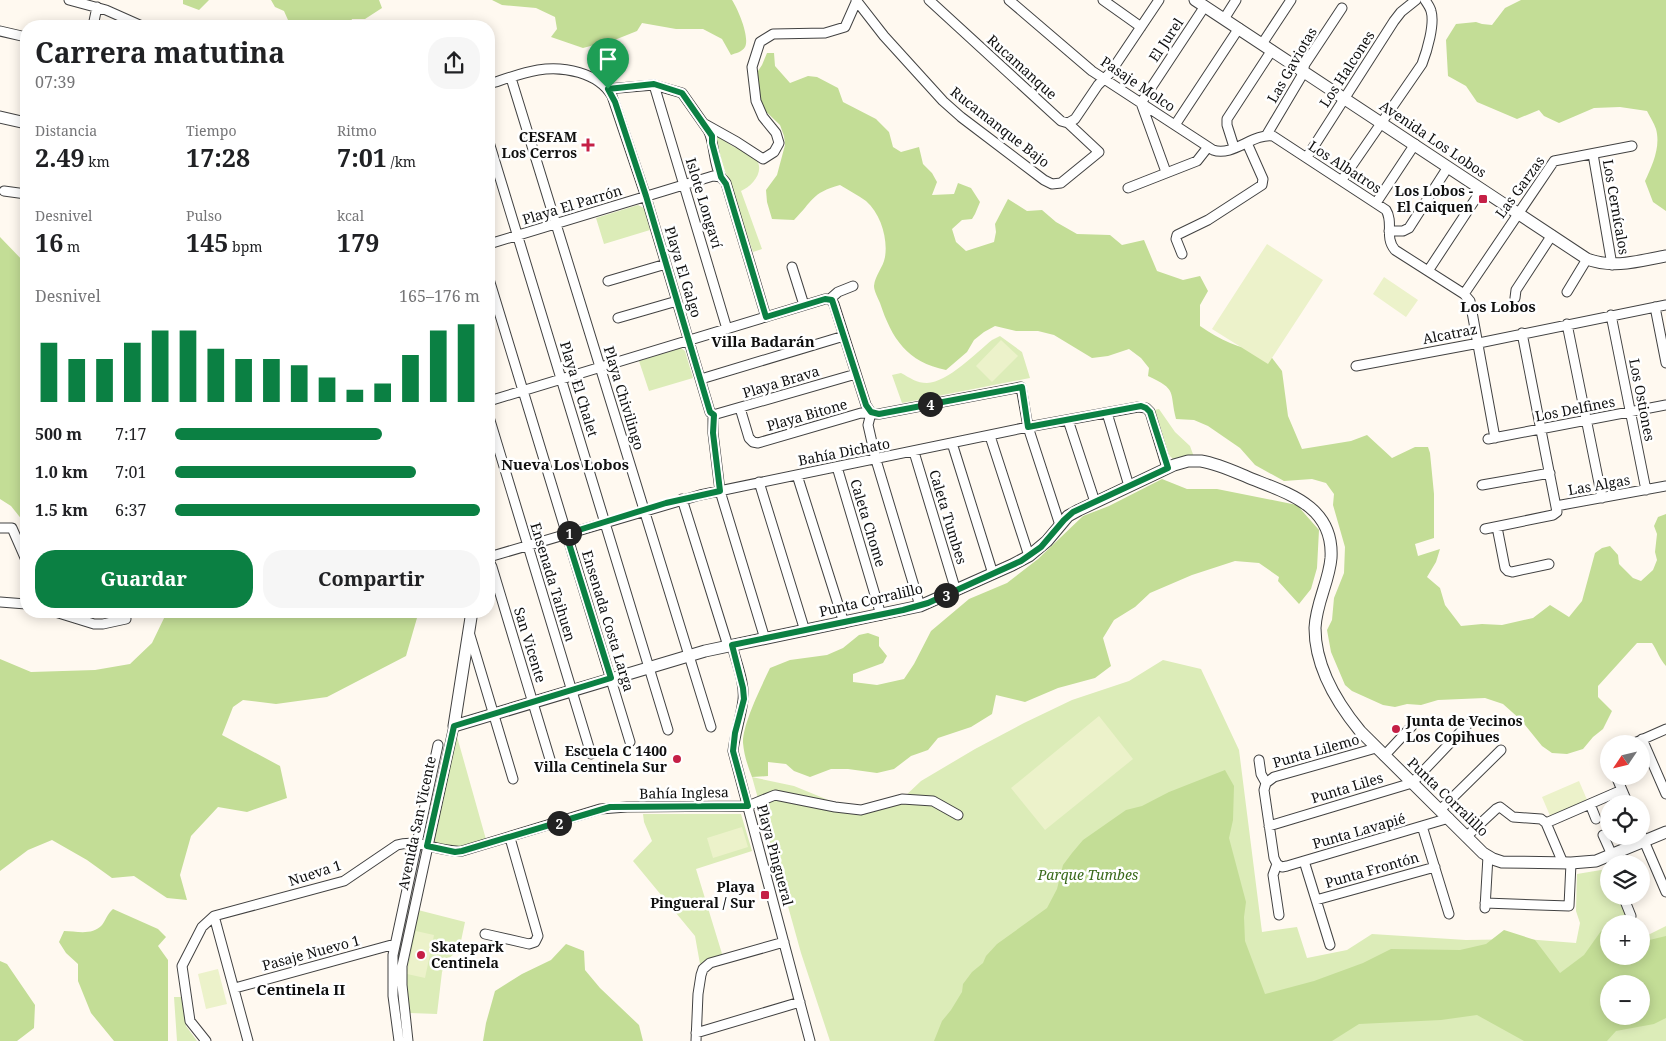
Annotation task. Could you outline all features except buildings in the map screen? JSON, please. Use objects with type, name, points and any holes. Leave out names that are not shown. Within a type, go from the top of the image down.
[{"type":"street","points":[[69,0],[97,7],[130,20]]},
{"type":"street","points":[[703,123],[763,159],[774,152],[779,144],[776,133],[763,117],[756,102],[752,67],[760,42],[773,34],[825,33],[845,27],[856,0]]},
{"type":"street","name":"Rucamanque Bajo","points":[[856,0],[904,59],[948,106],[1044,180],[1055,184],[1064,182],[1099,152]]},
{"type":"street","name":"Rucamanque","points":[[929,0],[1061,121],[1068,123],[1099,152]]},
{"type":"street","name":"Pasaje Molco","points":[[1010,0],[1092,71],[1208,147]]},
{"type":"street","points":[[1103,0],[1141,27]]},
{"type":"street","points":[[1068,123],[1075,119],[1098,85],[1105,79],[1159,0]]},
{"type":"street","points":[[1224,19],[1236,0]]},
{"type":"street","points":[[1262,44],[1291,0]]},
{"type":"street","name":"Los Halcones","points":[[1307,158],[1398,17],[1416,0]]},
{"type":"street","points":[[1342,180],[1422,64],[1426,54],[1432,17],[1430,8],[1425,0]]},
{"type":"street","name":"Avenida Los Lobos","points":[[1200,3],[1587,259],[1601,264],[1612,265],[1628,264],[1666,256]]},
{"type":"street","name":"El Jurel","points":[[1140,103],[1200,3]]},
{"type":"street","points":[[94,20],[97,7]]},
{"type":"street","name":"Las Gaviotas","points":[[1266,136],[1301,78],[1305,64],[1342,8]]},
{"type":"street","points":[[1175,125],[1238,28]]},
{"type":"street","points":[[0,31],[20,36]]},
{"type":"street","points":[[1234,147],[1227,119],[1272,50]]},
{"type":"street","points":[[495,82],[548,68],[588,76],[608,89],[654,84],[682,93],[712,136],[712,143],[721,177],[726,184],[766,317]]},
{"type":"street","name":"Playa Chivilingo","points":[[510,78],[711,727]]},
{"type":"street","name":"Islote Longaví","points":[[654,84],[727,329]]},
{"type":"street","name":"Playa El Galgo","points":[[608,89],[615,102],[646,196],[710,412],[714,415],[713,433],[720,491],[766,639]]},
{"type":"street","points":[[1140,103],[1166,172]]},
{"type":"street","points":[[0,117],[20,122]]},
{"type":"street","points":[[1128,188],[1197,161],[1208,147],[1219,151],[1266,136]]},
{"type":"street","name":"Los Albatros","points":[[1266,136],[1275,137],[1376,203],[1388,214],[1389,240],[1395,250],[1464,294]]},
{"type":"street","points":[[1182,254],[1176,239],[1177,234],[1208,220],[1262,185],[1263,179],[1247,142]]},
{"type":"street","points":[[1376,203],[1415,144]]},
{"type":"street","name":"Las Garzas","points":[[1464,294],[1554,161],[1632,146]]},
{"type":"street","name":"Los Cernícalos","points":[[1593,154],[1612,265]]},
{"type":"street","name":"Playa El Chalet","points":[[495,162],[668,730]]},
{"type":"street","points":[[1389,231],[1403,231],[1408,228],[1448,167]]},
{"type":"street","name":"Playa El Parrón","points":[[495,242],[713,176],[721,177]]},
{"type":"street","points":[[1428,271],[1482,189]]},
{"type":"street","points":[[4,191],[20,193]]},
{"type":"street","points":[[1515,298],[1516,290],[1552,236]]},
{"type":"street","points":[[1567,292],[1587,259]]},
{"type":"street","points":[[608,281],[666,264]]},
{"type":"street","points":[[792,267],[804,305]]},
{"type":"street","points":[[495,399],[804,305],[830,299],[838,292],[853,286]]},
{"type":"street","points":[[1464,294],[1471,304],[1479,343]]},
{"type":"street","name":"Ensenada Costa Larga","points":[[495,299],[630,742]]},
{"type":"street","points":[[830,299],[834,302],[866,405],[871,412],[868,425],[876,460],[920,606]]},
{"type":"street","points":[[618,318],[677,301]]},
{"type":"street","name":"Alcatraz","points":[[1356,366],[1666,305]]},
{"type":"street","points":[[1655,307],[1666,363]]},
{"type":"street","name":"Los Ostiones","points":[[1611,316],[1646,490]]},
{"type":"street","points":[[1567,324],[1602,498]]},
{"type":"street","points":[[1522,333],[1556,506]]},
{"type":"street","points":[[701,378],[844,336]]},
{"type":"street","name":"Los Delfines","points":[[1479,343],[1491,439],[1666,405]]},
{"type":"street","name":"Playa Brava","points":[[714,415],[856,374]]},
{"type":"street","name":"Playa Bitone","points":[[740,408],[750,438],[755,443],[861,413],[871,412],[879,414],[1022,387],[1028,427]]},
{"type":"street","name":"Bahía Dichato","points":[[495,555],[682,499],[1028,427],[1138,407],[1144,407],[1149,410],[1168,468]]},
{"type":"street","points":[[1107,413],[1129,486]]},
{"type":"street","points":[[1068,420],[1095,502]]},
{"type":"street","points":[[1028,427],[1060,525]]},
{"type":"street","points":[[990,436],[1028,556]]},
{"type":"street","name":"Ensenada Taihuen","points":[[495,437],[591,754]]},
{"type":"street","points":[[952,443],[993,574]]},
{"type":"street","name":"Caleta Tumbes","points":[[914,452],[956,591]]},
{"type":"street","name":"Punta Corralillo","points":[[454,726],[689,655],[920,606],[993,574],[1028,556],[1047,541],[1073,512],[1168,468],[1188,461],[1208,462],[1288,493],[1309,506],[1319,516],[1329,535],[1331,551],[1330,567],[1316,619],[1317,648],[1322,665],[1338,701],[1353,723],[1380,752],[1488,856],[1502,862],[1567,863],[1600,861]]},
{"type":"street","name":"Caleta Chome","points":[[837,467],[881,615]]},
{"type":"street","points":[[1482,485],[1550,473]]},
{"type":"street","points":[[796,475],[844,623]]},
{"type":"street","points":[[759,482],[805,631]]},
{"type":"street","name":"Las Algas","points":[[1485,529],[1553,516],[1557,512],[1556,506],[1666,486]]},
{"type":"street","name":"Playa Pingueral","points":[[682,499],[743,688],[744,699],[735,733],[733,751],[810,1041]]},
{"type":"street","points":[[1497,527],[1508,571],[1512,572],[1549,564]]},
{"type":"street","points":[[0,528],[12,528],[20,546]]},
{"type":"street","name":"San Vicente","points":[[495,577],[552,766]]},
{"type":"street","points":[[0,602],[20,604]]},
{"type":"street","points":[[75,618],[94,624],[126,619]]},
{"type":"street","name":"Avenida San Vicente","points":[[408,1041],[402,985],[402,966],[454,726],[471,618]]},
{"type":"street","points":[[469,629],[513,779]]},
{"type":"street","name":"Punta Liles","points":[[1269,826],[1412,783],[1468,724]]},
{"type":"street","points":[[1380,752],[1412,726]]},
{"type":"street","points":[[1650,736],[1666,729]]},
{"type":"street","name":"Avenida San Vicente","points":[[399,1041],[392,969],[395,944],[438,745]]},
{"type":"street","name":"Punta Lavapié","points":[[1277,864],[1284,867],[1422,826],[1444,814],[1501,750]]},
{"type":"street","name":"Punta Lilemo","points":[[1266,783],[1274,777],[1380,752]]},
{"type":"street","points":[[1650,757],[1666,794]]},
{"type":"street","points":[[1259,760],[1261,774],[1266,783],[1264,790],[1274,858],[1277,864],[1274,875],[1279,915]]},
{"type":"street","points":[[1620,785],[1624,795]]},
{"type":"street","points":[[1546,823],[1622,790]]},
{"type":"street","points":[[748,806],[775,795],[860,810],[902,799],[933,801],[958,815]]},
{"type":"street","points":[[1590,804],[1596,819]]},
{"type":"street","name":"Bahía Inglesa","points":[[417,844],[455,852],[474,849],[610,807],[748,806]]},
{"type":"street","points":[[1467,836],[1498,808],[1502,808],[1510,816],[1516,818],[1541,819],[1546,823],[1567,863],[1569,906],[1485,906],[1488,856]]},
{"type":"street","points":[[1422,826],[1449,914]]},
{"type":"street","name":"Punta Corralillo","points":[[1650,836],[1666,832]]},
{"type":"street","points":[[485,934],[530,944],[535,942],[538,936],[510,838]]},
{"type":"street","name":"Nueva 1","points":[[214,916],[344,881],[398,845],[417,844]]},
{"type":"street","name":"Punta Corralillo","points":[[1617,855],[1632,845]]},
{"type":"street","points":[[1646,845],[1664,880],[1666,892]]},
{"type":"street","points":[[1304,861],[1330,945]]},
{"type":"street","name":"Punta Frontón","points":[[1316,900],[1434,867]]},
{"type":"street","points":[[206,1041],[190,1021],[182,966],[202,928],[214,916],[248,1041]]},
{"type":"street","points":[[784,942],[710,963],[703,969],[698,994],[696,1037],[800,1002]]},
{"type":"street","name":"Pasaje Nuevo 1","points":[[235,988],[395,944]]},
{"type":"green space","points":[[183,0],[209,0],[199,10],[183,4]]},
{"type":"green space","points":[[271,0],[379,0],[382,8],[365,19],[288,20],[284,11],[275,7]]},
{"type":"green space","points":[[492,0],[732,0],[743,23],[746,42],[742,50],[731,55],[722,39],[703,29],[676,29],[642,23],[637,31],[617,39],[583,48],[551,37],[557,29],[555,17],[536,8],[502,5]]},
{"type":"green space","points":[[1521,0],[1666,0],[1666,211],[1653,202],[1645,181],[1657,149],[1656,129],[1647,111],[1620,107],[1594,108],[1559,123],[1544,116],[1539,110],[1517,119],[1477,102],[1466,86],[1448,76],[1446,40],[1456,24],[1476,22],[1492,25],[1505,8]]},
{"type":"green space","points":[[767,53],[774,53],[775,66],[790,83],[808,76],[817,77],[838,88],[843,102],[876,119],[889,132],[893,147],[901,152],[919,147],[923,164],[932,173],[937,182],[932,195],[954,194],[958,183],[971,188],[980,202],[975,214],[972,219],[962,220],[952,229],[956,242],[966,251],[994,242],[995,224],[1008,199],[1027,211],[1042,210],[1056,222],[1077,234],[1110,235],[1122,245],[1144,240],[1157,271],[1183,280],[1200,276],[1208,291],[1200,305],[1200,326],[1240,347],[1266,350],[1282,371],[1288,416],[1302,449],[1351,441],[1367,435],[1392,458],[1415,447],[1428,447],[1434,494],[1434,538],[1415,544],[1418,556],[1440,549],[1436,562],[1427,577],[1440,588],[1445,605],[1461,626],[1502,625],[1533,618],[1550,605],[1569,617],[1582,601],[1595,553],[1602,548],[1610,546],[1618,555],[1619,564],[1633,578],[1641,581],[1653,570],[1657,560],[1655,552],[1657,534],[1654,526],[1658,517],[1666,514],[1666,666],[1652,643],[1637,643],[1598,686],[1598,697],[1612,711],[1603,729],[1583,749],[1567,754],[1552,753],[1542,746],[1521,720],[1503,704],[1485,698],[1438,700],[1421,705],[1407,704],[1395,707],[1383,705],[1352,691],[1345,685],[1331,652],[1327,630],[1332,620],[1334,598],[1344,573],[1345,547],[1333,505],[1334,494],[1326,483],[1312,479],[1284,481],[1255,465],[1240,448],[1208,426],[1194,420],[1176,419],[1171,392],[1164,385],[1148,376],[1149,368],[1141,358],[1129,349],[1108,356],[1092,358],[1054,335],[1038,331],[1016,331],[995,326],[974,340],[967,352],[946,370],[932,366],[911,355],[890,328],[875,290],[875,282],[883,265],[886,250],[882,227],[876,213],[866,201],[840,185],[823,191],[813,198],[794,220],[772,219],[766,190],[777,175],[785,145],[780,125],[754,100],[756,74]]},
{"type":"green space","points":[[718,135],[732,146],[750,154],[758,162],[759,172],[757,177],[746,189],[741,191],[762,249],[753,252],[714,139]]},
{"type":"green space","points":[[638,205],[644,208],[650,230],[604,244],[596,218]]},
{"type":"green space","points":[[0,237],[20,258],[20,517],[11,506],[0,499]]},
{"type":"green space","points":[[1267,244],[1323,280],[1268,364],[1212,329]]},
{"type":"green space","points":[[1384,277],[1418,300],[1406,317],[1373,294]]},
{"type":"green space","points":[[1000,336],[1022,352],[1030,378],[902,403],[892,375],[901,373],[914,380],[927,383],[944,378],[992,340]]},
{"type":"green space","points":[[1001,340],[1018,356],[992,382],[976,366]]},
{"type":"green space","points":[[681,348],[685,351],[693,378],[649,391],[639,361]]},
{"type":"green space","points":[[1159,409],[1175,432],[1190,446],[1194,457],[1174,460],[1167,453],[1154,410]]},
{"type":"green space","points":[[1162,479],[1187,489],[1217,489],[1297,505],[1319,530],[1317,568],[1311,589],[1299,604],[1278,581],[1279,577],[1259,563],[1235,561],[1192,575],[1150,593],[1135,607],[1114,620],[1103,638],[1111,666],[1095,678],[1058,688],[1025,702],[996,695],[992,714],[971,727],[938,738],[928,750],[911,756],[894,769],[877,773],[831,769],[810,777],[794,771],[786,764],[768,762],[768,776],[752,777],[744,752],[744,735],[753,705],[770,668],[790,660],[827,655],[843,648],[859,635],[868,633],[879,637],[879,646],[887,656],[883,663],[853,674],[853,682],[877,685],[904,679],[931,631],[969,599],[1007,583],[1038,559],[1083,516],[1109,506]]},
{"type":"green space","points":[[164,618],[417,618],[406,656],[327,697],[276,704],[243,700],[233,707],[222,735],[280,766],[287,798],[247,812],[218,807],[191,836],[180,875],[187,900],[167,898],[134,876],[112,878],[87,860],[52,840],[28,850],[0,871],[0,659],[31,672],[95,670],[130,664],[152,643]]},
{"type":"green space","name":"Parque Tumbes","points":[[1163,660],[1201,669],[1239,750],[1262,932],[1297,927],[1307,958],[1347,950],[1372,934],[1466,940],[1525,939],[1576,943],[1580,923],[1576,911],[1577,874],[1600,870],[1600,905],[1623,905],[1628,915],[1600,915],[1600,965],[1650,965],[1650,934],[1666,926],[1666,1041],[830,1041],[801,953],[752,777],[794,786],[860,813],[902,799],[921,781],[975,749],[1072,700],[1129,681]]},
{"type":"green space","points":[[1099,716],[1133,759],[1045,830],[1011,788]]},
{"type":"green space","points":[[456,733],[487,843],[455,851],[431,845]]},
{"type":"green space","points":[[1225,770],[1234,786],[1233,820],[1229,838],[1246,902],[1244,917],[1245,941],[1265,994],[1314,981],[1363,963],[1391,949],[1460,950],[1486,944],[1504,930],[1535,940],[1560,973],[1584,955],[1600,932],[1600,965],[1650,965],[1650,940],[1666,936],[1666,1018],[1650,1025],[1650,975],[1600,975],[1600,1025],[1649,1025],[1616,1031],[1607,1041],[1524,1041],[1477,1015],[1441,1020],[1359,1024],[1332,1041],[934,1041],[942,1021],[951,1010],[962,992],[963,984],[972,972],[983,963],[986,956],[997,944],[1047,908],[1057,889],[1063,865],[1083,840],[1126,810],[1142,806],[1169,792]]},
{"type":"green space","points":[[1579,781],[1588,802],[1551,818],[1542,797]]},
{"type":"green space","points":[[643,814],[741,814],[752,851],[696,869],[723,957],[700,964],[695,936],[633,861],[652,841],[644,822]]},
{"type":"green space","points":[[742,827],[748,847],[713,858],[707,838]]},
{"type":"green space","points":[[113,909],[158,929],[166,937],[158,946],[168,960],[168,1041],[114,1041],[91,1013],[78,981],[78,964],[66,953],[59,942],[64,931],[94,931],[102,925]]},
{"type":"green space","points":[[418,910],[465,922],[461,941],[454,954],[447,960],[442,972],[437,1014],[410,1013],[406,976]]},
{"type":"green space","name":"Skatepark Centinela","points":[[416,931],[434,935],[425,978],[407,974]]},
{"type":"green space","points":[[566,944],[584,951],[585,970],[600,988],[639,1025],[643,1041],[483,1041],[495,991],[522,974],[551,960]]},
{"type":"green space","points":[[0,961],[7,964],[35,1005],[34,1028],[17,1041],[0,1041]]},
{"type":"green space","points":[[218,969],[227,1004],[206,1009],[198,974]]},
{"type":"green space","points":[[174,997],[181,997],[186,1026],[197,1041],[177,1041]]},
{"type":"place","name":"CESFAM Los Cerros","points":[[588,145]]},
{"type":"place","name":"Los Lobos - El Caiquen","points":[[1483,199]]},
{"type":"place","name":"Junta de Vecinos Los Copihues","points":[[1396,729]]},
{"type":"place","name":"Escuela C 1400 Villa Centinela Sur","points":[[677,759]]},
{"type":"place","name":"Playa Pingueral / Sur","points":[[765,895]]},
{"type":"place","name":"Skatepark Centinela","points":[[421,955]]},
{"type":"district","name":"Los Lobos","points":[[1498,307]]},
{"type":"district","name":"Villa Badarán","points":[[763,342]]},
{"type":"district","name":"Nueva Los Lobos","points":[[565,465]]},
{"type":"district","name":"Centinela II","points":[[301,990]]},
{"type":"route","points":[[654,84],[682,93],[712,136],[712,143],[721,177],[726,184],[766,317],[828,298],[832,300],[869,411],[879,414],[1022,387],[1028,427],[1141,406],[1150,412],[1168,468],[1073,512],[1041,547],[1021,561],[928,603],[805,631],[732,645],[744,699],[735,733],[733,751],[748,806],[610,807],[474,849],[455,852],[447,851],[427,846],[454,726],[611,678],[566,534],[666,503],[720,491],[712,424],[714,415],[710,412],[646,196],[615,102],[608,89],[654,84]]}]
